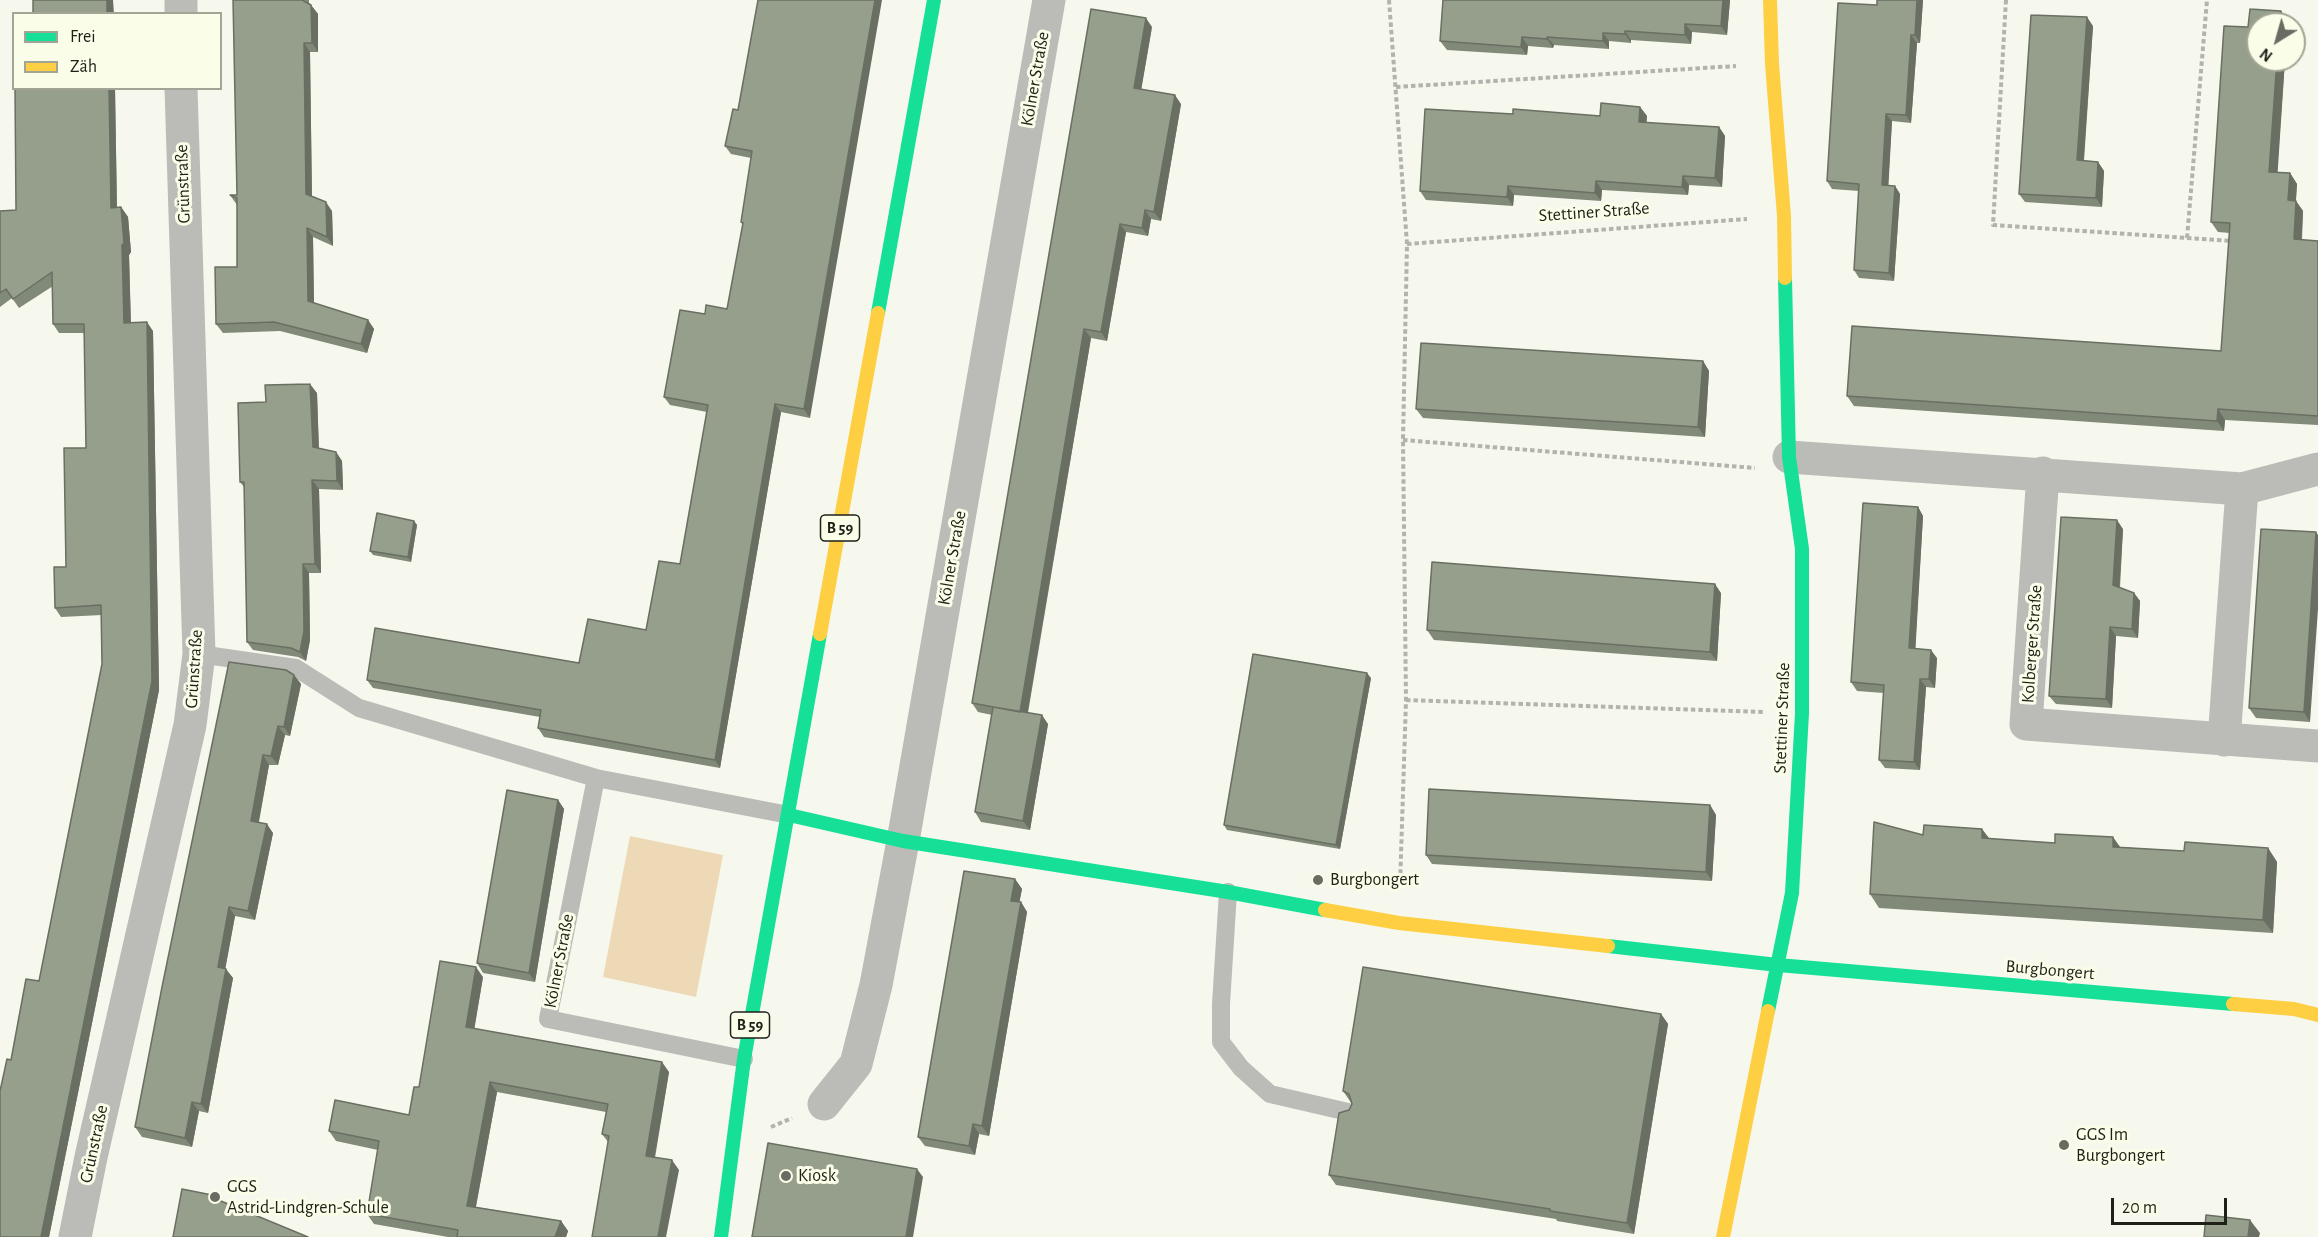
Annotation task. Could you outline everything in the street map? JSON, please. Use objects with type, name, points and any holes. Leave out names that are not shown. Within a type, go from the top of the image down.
[{"type":"street","name":"B 59","points":[[720,1237],[744,1059],[934,0]]},
{"type":"street","name":"Kölner Straße","points":[[824,1104],[856,1064],[876,985],[903,842],[1049,0]]},
{"type":"street","name":"Stettiner Straße","points":[[1770,0],[1772,64],[1784,216],[1790,464],[1802,549],[1802,713],[1792,894],[1778,965]]},
{"type":"street","name":"Grünstraße","points":[[75,1237],[91,1157],[190,725],[199,654],[181,90]]},
{"type":"street","points":[[1790,464],[2043,473],[2242,489],[2318,469]]},
{"type":"street","name":"Kolberger Straße","points":[[2043,473],[2026,724],[2318,746]]},
{"type":"street","points":[[2224,740],[2242,489]]},
{"type":"street","name":"Burgbongert","points":[[789,815],[903,842],[1228,892],[1399,923],[1778,965],[2294,1009],[2318,1015]]},
{"type":"street","points":[[1723,1237],[1778,965]]},
{"type":"lane","points":[[199,654],[296,668],[359,708],[596,778],[789,815]]},
{"type":"lane","name":"Kölner Straße","points":[[596,778],[548,1019],[744,1059]]},
{"type":"lane","points":[[1228,892],[1221,1042],[1241,1068],[1270,1094],[1348,1112]]},
{"type":"path","points":[[1389,0],[1407,244],[1403,440],[1406,700],[1399,923]]},
{"type":"path","points":[[2006,0],[1993,225],[2233,242]]},
{"type":"path","points":[[2187,238],[2207,0]]},
{"type":"path","points":[[1396,87],[1772,64]]},
{"type":"path","name":"Stettiner Straße","points":[[1407,244],[1784,216]]},
{"type":"path","points":[[1403,440],[1790,464]]},
{"type":"path","points":[[1406,700],[1802,713]]},
{"type":"path","points":[[732,1144],[824,1104]]},
{"type":"shaded area","points":[[630,836],[723,855],[696,997],[603,977]]},
{"type":"building","points":[[33,0],[107,0],[107,12],[33,12]]},
{"type":"building","points":[[233,0],[302,0],[311,5],[312,43],[304,43],[306,194],[326,202],[327,237],[307,228],[308,301],[368,320],[361,344],[274,322],[216,324],[215,267],[237,267],[237,198],[230,195],[237,195]]},
{"type":"building","points":[[758,0],[875,0],[804,409],[775,404],[715,760],[538,728],[541,710],[367,680],[375,628],[579,663],[588,619],[646,630],[659,561],[680,564],[708,405],[664,397],[680,310],[705,314],[706,305],[727,309],[743,223],[741,222],[752,151],[725,146],[733,109],[738,110]]},
{"type":"building","points":[[1443,0],[1723,0],[1721,26],[1685,24],[1685,35],[1625,31],[1625,34],[1603,33],[1603,41],[1522,37],[1521,47],[1440,41]]},
{"type":"building","points":[[1877,0],[1917,0],[1915,35],[1911,35],[1906,115],[1886,114],[1882,185],[1895,186],[1889,273],[1854,270],[1859,184],[1827,181],[1838,3],[1877,5]]},
{"type":"building","points":[[1091,9],[1146,18],[1134,88],[1175,95],[1154,212],[1145,210],[1142,228],[1120,224],[1101,332],[1084,329],[1020,712],[972,703]]},
{"type":"building","points":[[2250,9],[2281,11],[2281,12],[2250,12]]},
{"type":"building","points":[[2031,15],[2087,17],[2077,160],[2098,162],[2096,198],[2019,194]]},
{"type":"building","points":[[2224,26],[2246,27],[2246,72],[2276,72],[2269,172],[2290,173],[2288,200],[2296,201],[2294,239],[2318,241],[2318,416],[2218,409],[2217,421],[1847,396],[1852,326],[2221,351],[2230,223],[2211,222]]},
{"type":"building","points":[[15,90],[109,90],[111,208],[121,207],[124,243],[122,245],[124,323],[147,322],[152,681],[41,1237],[0,1237],[0,1091],[7,1059],[11,1060],[26,979],[39,981],[102,664],[101,605],[55,608],[54,567],[66,567],[64,448],[86,448],[84,324],[53,324],[52,272],[13,299],[6,289],[0,293],[0,211],[16,210]]},
{"type":"building","points":[[1601,103],[1640,107],[1639,122],[1719,127],[1715,178],[1683,176],[1682,187],[1596,181],[1595,193],[1508,186],[1507,197],[1420,191],[1425,109],[1513,114],[1513,109],[1600,116]]},
{"type":"building","points":[[1421,343],[1703,361],[1698,427],[1416,409]]},
{"type":"building","points":[[310,384],[313,447],[336,452],[337,481],[312,480],[315,564],[303,564],[304,631],[300,652],[291,648],[247,642],[244,482],[240,482],[238,403],[266,402],[265,385]]},
{"type":"building","points":[[1863,503],[1918,507],[1909,648],[1931,650],[1929,679],[1920,679],[1914,762],[1879,760],[1884,685],[1851,682]]},
{"type":"building","points":[[377,513],[414,521],[408,557],[370,551]]},
{"type":"building","points":[[2061,517],[2117,520],[2113,585],[2134,593],[2132,629],[2110,627],[2106,699],[2049,696]]},
{"type":"building","points":[[2261,529],[2316,532],[2304,712],[2249,708]]},
{"type":"building","points":[[1432,562],[1715,584],[1710,652],[1427,630]]},
{"type":"building","points":[[1253,654],[1367,673],[1336,845],[1224,825]]},
{"type":"building","points":[[229,662],[286,670],[294,675],[284,727],[278,726],[271,756],[263,755],[251,821],[267,824],[248,911],[229,907],[218,967],[226,969],[201,1104],[192,1102],[185,1138],[135,1127]]},
{"type":"building","points":[[993,707],[1042,715],[1023,821],[975,812]]},
{"type":"building","points":[[1429,789],[1710,805],[1706,872],[1426,855]]},
{"type":"building","points":[[507,790],[558,800],[529,973],[477,963]]},
{"type":"building","points":[[1874,822],[1923,835],[1924,825],[1982,829],[1982,838],[2055,843],[2055,834],[2113,837],[2113,847],[2184,851],[2185,842],[2268,848],[2263,920],[1870,894]]},
{"type":"building","points":[[964,871],[1015,879],[1011,901],[1021,902],[982,1126],[973,1124],[969,1146],[918,1137]]},
{"type":"building","points":[[440,961],[476,967],[466,1027],[662,1062],[646,1156],[672,1160],[658,1237],[592,1237],[609,1136],[602,1134],[608,1104],[490,1082],[467,1206],[561,1221],[555,1237],[457,1237],[458,1230],[367,1214],[379,1141],[329,1131],[335,1100],[409,1115],[414,1087],[419,1087]]},
{"type":"building","points":[[1363,967],[1661,1014],[1627,1223],[1329,1175],[1339,1113],[1349,1110],[1352,1104],[1349,1094],[1343,1091]]},
{"type":"building","points":[[768,1143],[917,1169],[906,1237],[752,1237]]},
{"type":"building","points":[[182,1189],[217,1196],[216,1199],[308,1237],[173,1237]]},
{"type":"building","points":[[2206,1215],[2250,1220],[2248,1237],[2204,1237]]},
{"type":"traffic: fast","points":[[878,313],[934,0]]},
{"type":"traffic: fast","points":[[1768,1011],[1792,893],[1802,713],[1802,549],[1789,457],[1785,278]]},
{"type":"traffic: fast","points":[[721,1237],[744,1059],[820,634]]},
{"type":"traffic: fast","points":[[789,815],[903,841],[1228,892],[1325,910]]},
{"type":"traffic: fast","points":[[1608,946],[1778,965],[2233,1004]]},
{"type":"traffic: slow","points":[[1770,0],[1772,64],[1784,216],[1785,278]]},
{"type":"traffic: slow","points":[[820,634],[878,313]]},
{"type":"traffic: slow","points":[[1325,910],[1399,923],[1608,946]]},
{"type":"traffic: slow","points":[[2233,1004],[2294,1009],[2318,1015]]},
{"type":"traffic: slow","points":[[1723,1237],[1768,1011]]},
{"type":"place","name":"Burgbongert","points":[[1318,880]]},
{"type":"place","name":"GGS Im Burgbongert","points":[[2064,1145]]},
{"type":"place","name":"Kiosk","points":[[786,1176]]},
{"type":"place","name":"GGS Astrid-Lindgren-Schule","points":[[215,1197]]}]
